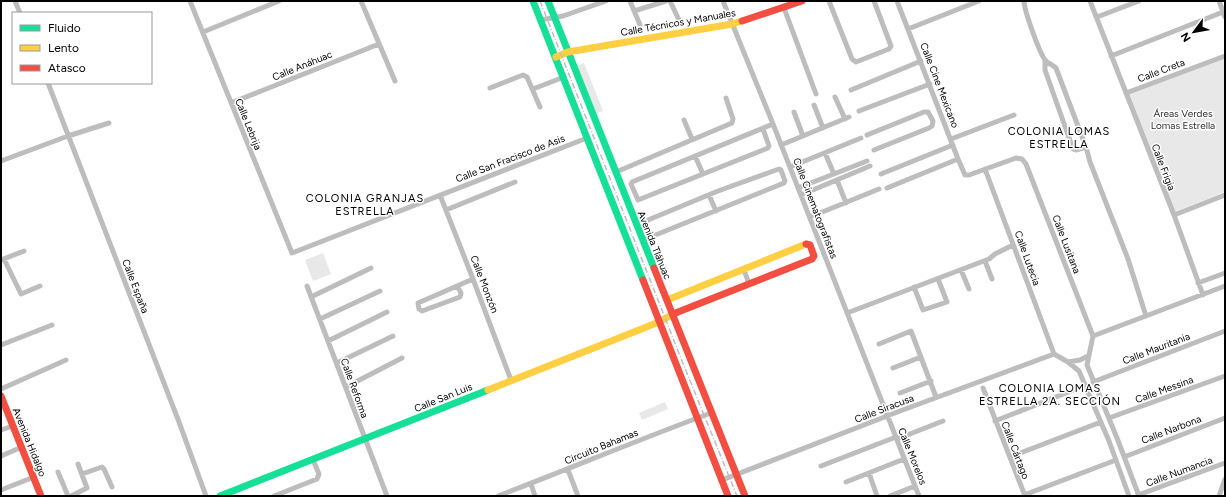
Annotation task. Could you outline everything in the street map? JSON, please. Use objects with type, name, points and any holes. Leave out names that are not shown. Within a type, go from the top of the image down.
[{"type":"street","points":[[15,1],[20,12]]},
{"type":"street","name":"Calle Lebrija","points":[[190,1],[292,253]]},
{"type":"street","points":[[203,32],[280,1]]},
{"type":"street","points":[[361,1],[395,82]]},
{"type":"street","points":[[533,1],[564,76],[728,496]]},
{"type":"street","name":"Avenida Tláhuac","points":[[548,1],[745,496]]},
{"type":"street","points":[[541,20],[563,16],[606,1]]},
{"type":"street","points":[[630,1],[640,25]]},
{"type":"street","points":[[634,11],[666,1]]},
{"type":"street","points":[[670,1],[679,20]]},
{"type":"street","name":"Calle Cinematografistas","points":[[723,1],[810,217],[890,422]]},
{"type":"street","name":"Calle Técnicos y Manuales","points":[[556,57],[568,52],[732,24],[802,1]]},
{"type":"street","points":[[829,1],[852,59],[856,62],[889,49],[891,46],[874,1]]},
{"type":"street","name":"Calle Cine Mexicano","points":[[897,1],[958,159],[966,175],[985,169]]},
{"type":"street","points":[[908,29],[979,1]]},
{"type":"street","points":[[1024,1],[1032,29],[1045,60],[1046,75],[1073,148],[1076,150],[1086,147]]},
{"type":"street","name":"Calle Frigia","points":[[1090,1],[1174,215],[1203,295]]},
{"type":"street","points":[[1097,17],[1139,1]]},
{"type":"street","points":[[1111,56],[1224,15],[1219,1]]},
{"type":"street","points":[[784,8],[816,94]]},
{"type":"street","name":"Calle Anáhuac","points":[[231,103],[379,44]]},
{"type":"street","name":"Calle Creta","points":[[1126,93],[1225,56]]},
{"type":"street","points":[[1045,60],[1056,68],[1122,245],[1146,316]]},
{"type":"street","points":[[850,90],[921,62]]},
{"type":"street","points":[[490,88],[523,75],[528,77],[540,107]]},
{"type":"street","points":[[533,89],[564,76]]},
{"type":"street","name":"Calle España","points":[[48,84],[206,496]]},
{"type":"street","points":[[859,111],[930,84]]},
{"type":"street","points":[[781,145],[847,118],[835,97]]},
{"type":"street","points":[[616,172],[732,123],[733,119],[726,98]]},
{"type":"street","points":[[814,105],[824,128]]},
{"type":"street","points":[[794,112],[803,136]]},
{"type":"street","points":[[867,135],[924,112],[928,112],[932,118],[932,126],[929,128],[874,150]]},
{"type":"street","points":[[951,140],[1014,114]]},
{"type":"street","points":[[932,118],[942,115]]},
{"type":"street","points":[[684,120],[692,139]]},
{"type":"street","points":[[1,161],[68,136],[109,123]]},
{"type":"street","points":[[763,129],[769,146],[768,148],[639,200],[631,184],[632,182],[773,124]]},
{"type":"street","name":"Calle San Fracisco de Asis","points":[[292,253],[587,138]]},
{"type":"street","points":[[790,167],[861,138]]},
{"type":"street","points":[[881,174],[953,145]]},
{"type":"street","points":[[825,153],[834,174]]},
{"type":"street","points":[[695,156],[702,174]]},
{"type":"street","name":"Calle Lusitana","points":[[985,169],[1016,158],[1022,159],[1026,164],[1093,336]]},
{"type":"street","points":[[887,188],[958,159]]},
{"type":"street","points":[[798,188],[867,161]]},
{"type":"street","points":[[801,195],[870,166]]},
{"type":"street","points":[[643,240],[651,237],[716,211],[784,183],[785,181],[781,170],[779,169],[709,195],[648,220],[646,223],[651,237]]},
{"type":"street","name":"Calle Lutecia","points":[[985,169],[1054,354]]},
{"type":"street","points":[[836,180],[846,203]]},
{"type":"street","points":[[446,210],[515,182]]},
{"type":"street","points":[[810,217],[879,189]]},
{"type":"street","name":"Calle Monzón","points":[[440,195],[474,279],[511,380]]},
{"type":"street","points":[[709,195],[716,211]]},
{"type":"street","points":[[1174,215],[1225,196]]},
{"type":"street","name":"Calle San Luis","points":[[220,496],[659,322],[672,314],[812,259],[814,256],[810,245],[806,244],[744,270]]},
{"type":"street","points":[[847,313],[985,261],[1013,245]]},
{"type":"street","points":[[24,252],[2,260],[21,294],[40,286]]},
{"type":"street","points":[[985,261],[992,279]]},
{"type":"street","points":[[311,297],[371,268]]},
{"type":"street","points":[[666,300],[744,270],[749,284]]},
{"type":"street","points":[[961,270],[969,289]]},
{"type":"street","points":[[1198,283],[1225,273]]},
{"type":"street","points":[[914,287],[923,310],[947,302],[938,278]]},
{"type":"street","points":[[457,286],[461,293],[460,297],[422,311],[420,310],[418,303],[457,286],[474,279]]},
{"type":"street","name":"Calle Reforma","points":[[307,286],[346,387],[364,439],[387,496]]},
{"type":"street","points":[[1139,496],[1087,365],[1093,336],[1225,286]]},
{"type":"street","points":[[320,318],[380,290]]},
{"type":"street","points":[[328,341],[387,312]]},
{"type":"street","points":[[1,345],[52,324]]},
{"type":"street","points":[[879,344],[911,331],[931,381],[936,398]]},
{"type":"street","name":"Calle Mauritania","points":[[1093,382],[1225,331]]},
{"type":"street","points":[[337,363],[394,336]]},
{"type":"street","points":[[1054,354],[1068,362],[1079,371],[1109,441],[1129,496]]},
{"type":"street","name":"Calle Siracusa","points":[[722,480],[887,416],[1054,354]]},
{"type":"street","points":[[1068,362],[1080,360],[1088,356]]},
{"type":"street","points":[[893,368],[921,357]]},
{"type":"street","points":[[346,387],[402,358]]},
{"type":"street","points":[[1,389],[66,360]]},
{"type":"street","name":"Calle Messina","points":[[1109,418],[1225,376]]},
{"type":"street","points":[[900,393],[931,381]]},
{"type":"street","points":[[995,420],[1086,385]]},
{"type":"street","name":"Calle Cártago","points":[[983,388],[1024,496]]},
{"type":"street","name":"Avenida Hidalgo","points":[[1,396],[41,496]]},
{"type":"street","name":"Circuito Bahamas","points":[[498,496],[568,470],[682,423],[711,413]]},
{"type":"street","name":"Calle Narbona","points":[[1124,458],[1225,418]]},
{"type":"street","points":[[820,466],[943,421]]},
{"type":"street","name":"Calle Morelos","points":[[890,422],[919,496]]},
{"type":"street","points":[[1010,457],[1101,422]]},
{"type":"street","points":[[1,430],[13,426]]},
{"type":"street","points":[[1109,441],[1117,438]]},
{"type":"street","points":[[1,456],[22,447]]},
{"type":"street","points":[[846,482],[904,459]]},
{"type":"street","points":[[274,496],[317,479],[319,474],[313,460]]},
{"type":"street","points":[[1024,496],[1116,460]]},
{"type":"street","name":"Calle Numancia","points":[[1139,496],[1225,463]]},
{"type":"street","points":[[58,472],[69,496],[87,488],[78,464]]},
{"type":"street","points":[[82,474],[102,467],[112,487]]},
{"type":"street","points":[[568,470],[578,496]]},
{"type":"street","points":[[869,473],[877,496]]},
{"type":"street","points":[[1,490],[34,477]]},
{"type":"street","points":[[1218,496],[1225,480]]},
{"type":"street","points":[[531,484],[535,496]]},
{"type":"street","points":[[890,496],[915,486]]},
{"type":"green space","name":"Áreas Verdes Lomas Estrella","points":[[1225,58],[1225,192],[1174,212],[1127,94]]},
{"type":"green space","points":[[584,63],[603,111],[595,114],[576,66]]},
{"type":"green space","points":[[323,253],[331,274],[313,281],[305,260]]},
{"type":"green space","points":[[665,402],[668,409],[642,420],[639,413]]},
{"type":"railway","points":[[540,1],[737,496]]},
{"type":"traffic: fast","points":[[533,1],[643,280]]},
{"type":"traffic: fast","points":[[548,1],[654,268]]},
{"type":"traffic: fast","points":[[220,496],[488,390]]},
{"type":"traffic: slow","points":[[556,57],[568,52],[742,21]]},
{"type":"traffic: slow","points":[[667,300],[806,244]]},
{"type":"traffic: slow","points":[[488,390],[659,322],[673,314]]},
{"type":"traffic: jam","points":[[742,21],[802,1]]},
{"type":"traffic: jam","points":[[673,314],[812,259],[814,256],[810,245],[806,244]]},
{"type":"traffic: jam","points":[[654,268],[745,496]]},
{"type":"traffic: jam","points":[[643,280],[728,496]]},
{"type":"traffic: jam","points":[[1,396],[41,496]]},
{"type":"district","name":"COLONIA LOMAS ESTRELLA","points":[[1059,137]]},
{"type":"district","name":"COLONIA GRANJAS ESTRELLA","points":[[365,204]]},
{"type":"district","name":"COLONIA LOMAS ESTRELLA 2A. SECCIÓN","points":[[1050,394]]}]
